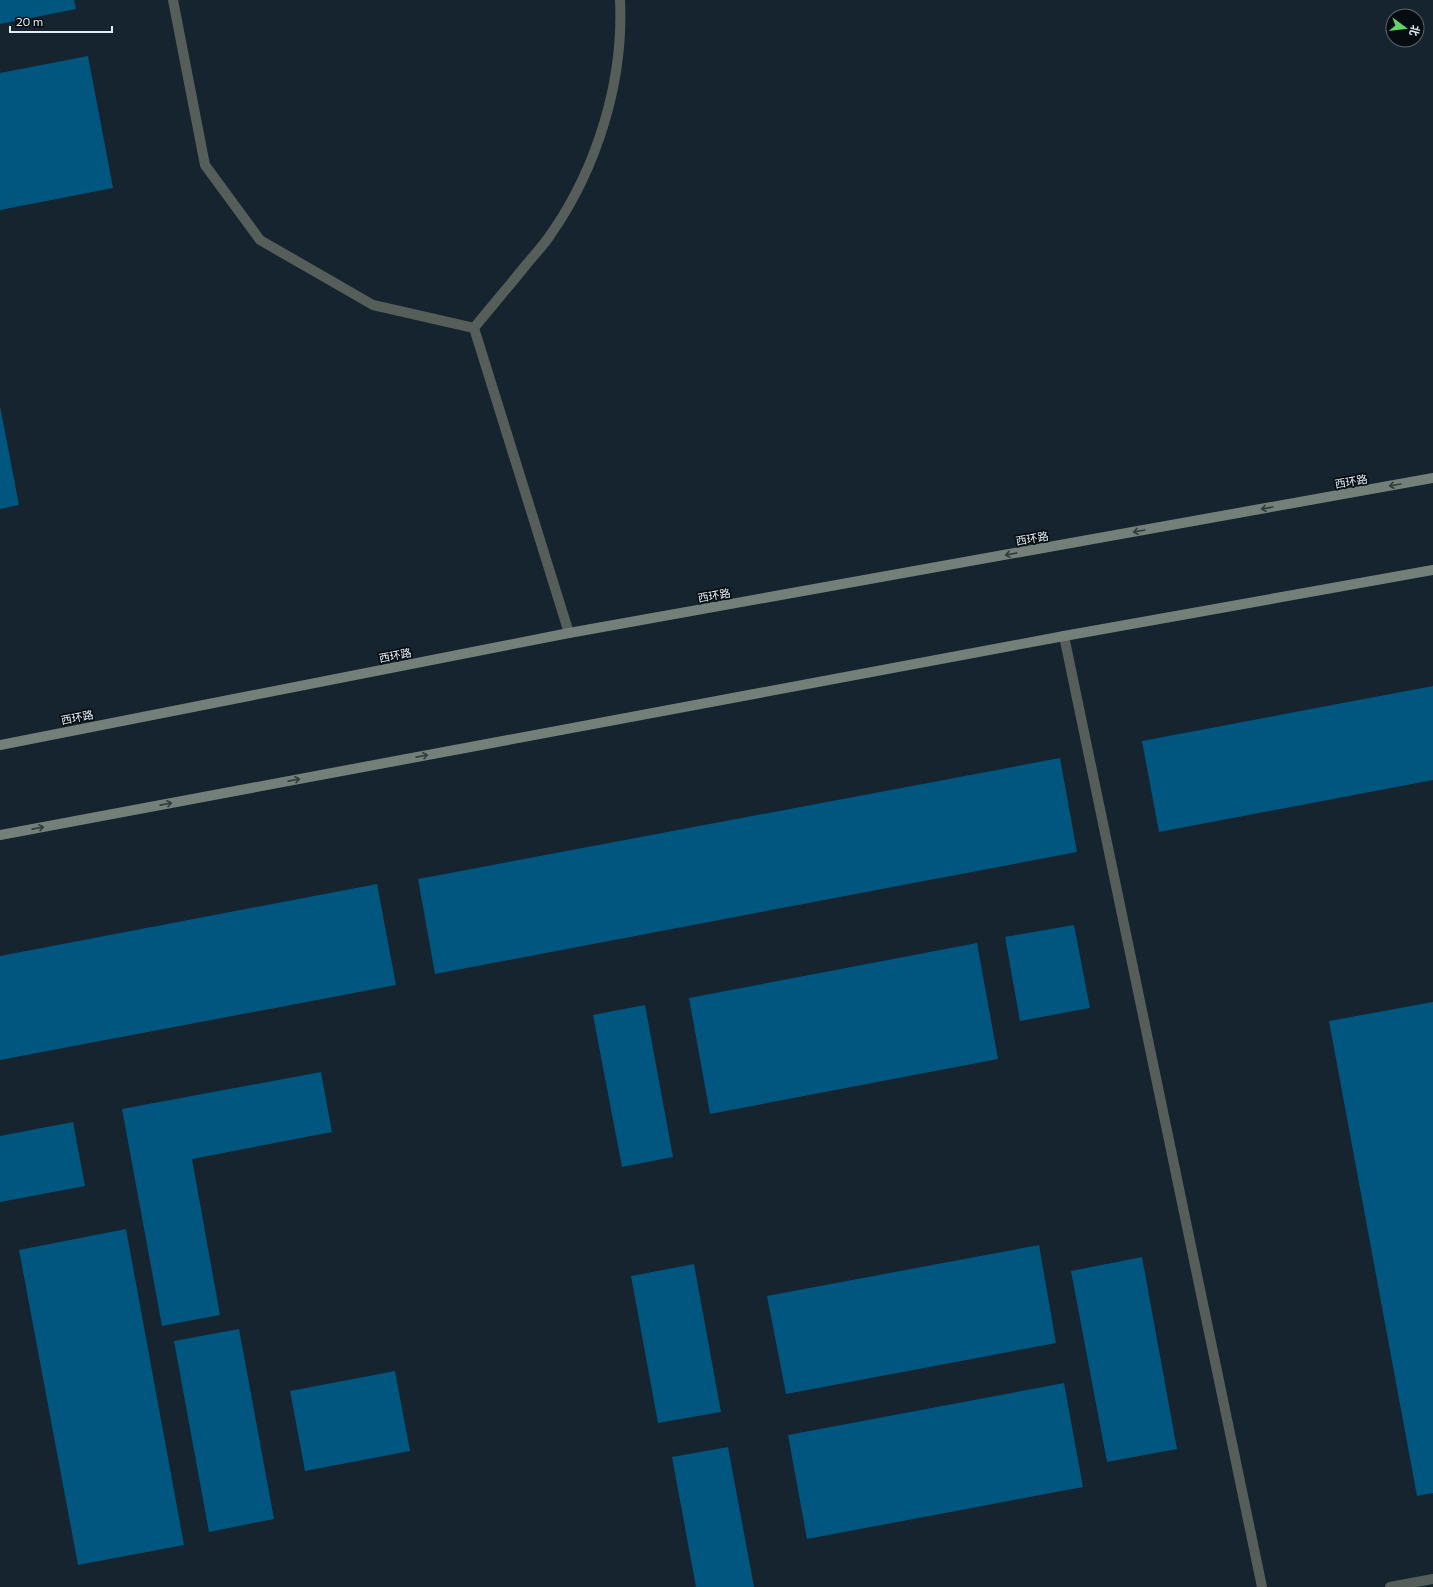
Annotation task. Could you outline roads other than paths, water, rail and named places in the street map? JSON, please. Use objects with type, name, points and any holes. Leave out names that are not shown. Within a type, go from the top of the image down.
[{"type":"main road","name":"西环路","points":[[0,745],[569,633],[1433,478]]},
{"type":"main road","points":[[0,835],[1064,636],[1433,570]]},
{"type":"street","points":[[172,0],[205,165],[260,240],[374,306],[474,328]]},
{"type":"street","points":[[474,328],[551,235],[572,200],[589,163],[603,125],[613,85],[619,45],[620,0]]},
{"type":"street","points":[[474,328],[569,633]]},
{"type":"street","points":[[1064,636],[1262,1587]]},
{"type":"street","points":[[1390,1587],[1433,1579]]}]
